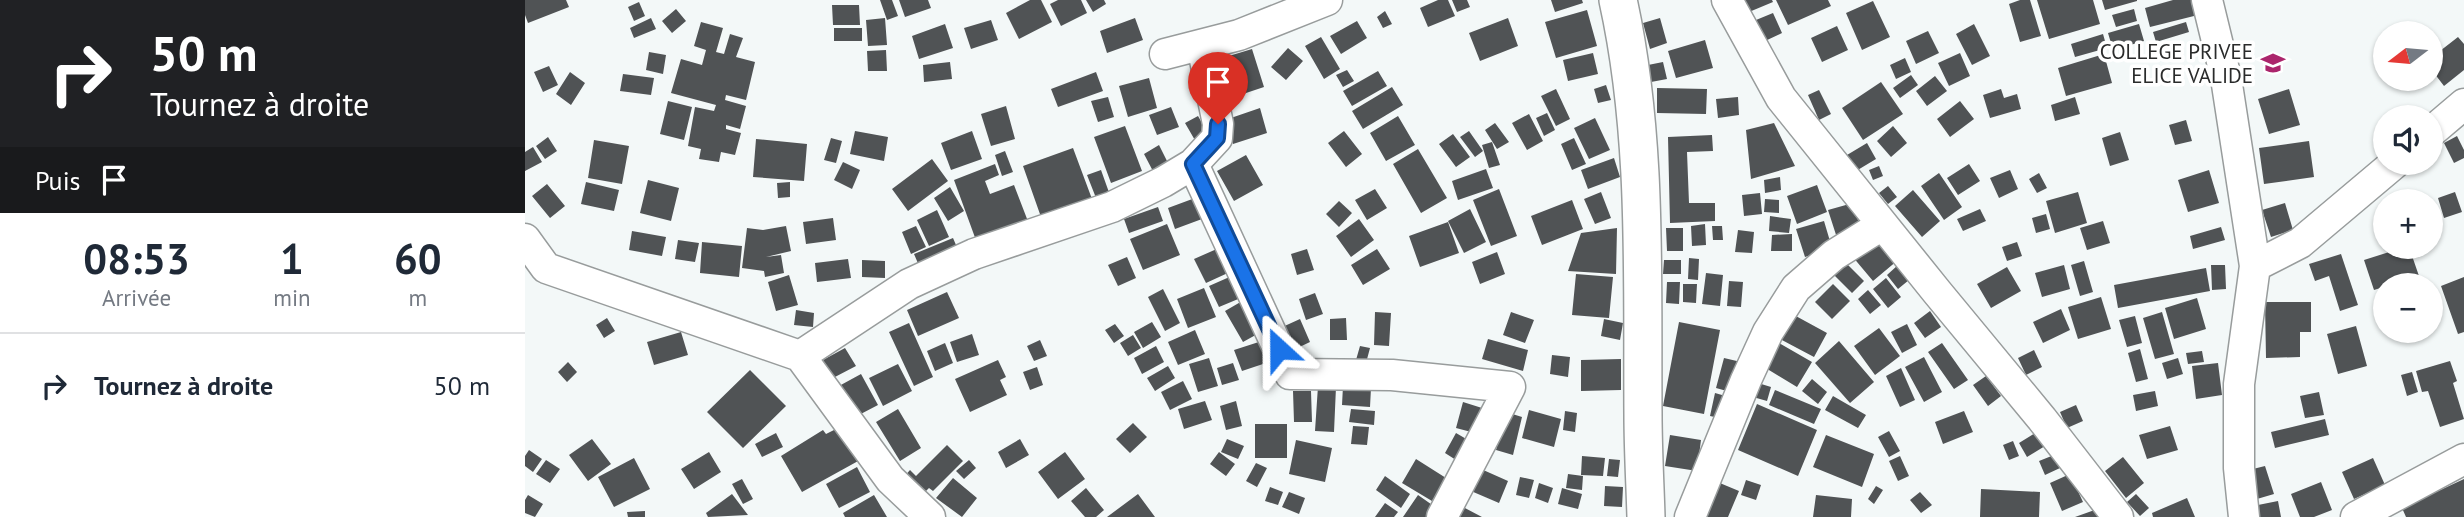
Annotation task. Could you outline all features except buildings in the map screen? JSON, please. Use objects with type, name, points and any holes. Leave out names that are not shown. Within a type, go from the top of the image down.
[{"type":"street","points":[[1165,54],[1239,35],[1327,0]]},
{"type":"street","points":[[1618,0],[1629,56],[1636,122],[1643,240],[1646,517]]},
{"type":"street","points":[[1727,0],[1781,98],[2042,419],[2118,517]]},
{"type":"street","points":[[2207,0],[2226,78],[2255,266],[2239,384],[2239,468],[2244,517]]},
{"type":"street","points":[[800,356],[909,284],[974,254],[1112,207],[1193,164],[1217,138],[1218,124],[1202,44]]},
{"type":"street","points":[[2443,122],[2464,104]]},
{"type":"street","points":[[1193,164],[1290,373],[1392,375],[1510,387],[1442,517]]},
{"type":"street","points":[[2255,266],[2300,243],[2381,175]]},
{"type":"street","points":[[1690,517],[1751,368],[1768,332],[1796,288],[1833,255],[1882,225]]},
{"type":"street","points":[[525,239],[546,268],[800,356],[891,479],[930,517]]},
{"type":"street","points":[[2356,517],[2464,460]]},
{"type":"place","name":"COLLEGE PRIVEE ELICE VALIDE","points":[[2273,63]]},
{"type":"route","points":[[1218,124],[1217,138],[1193,164],[1279,349]]}]
